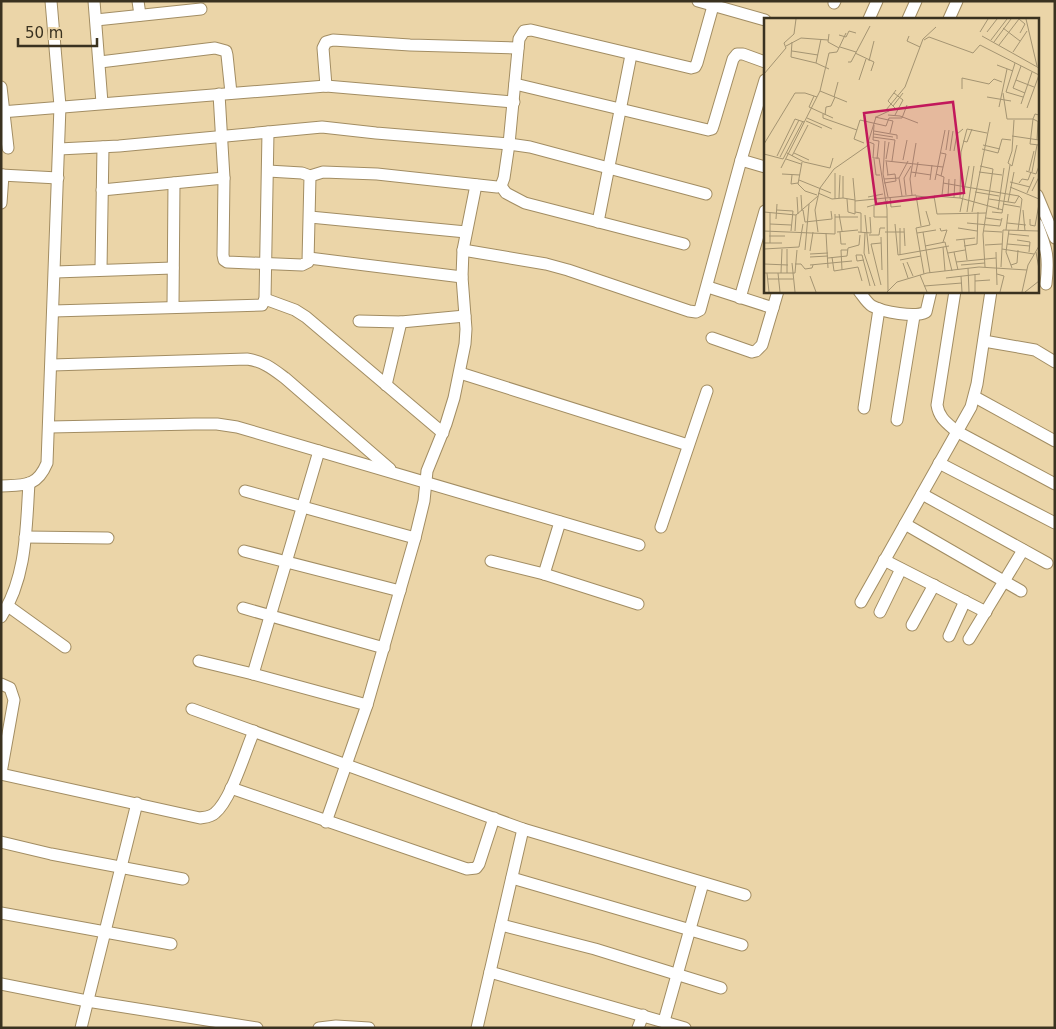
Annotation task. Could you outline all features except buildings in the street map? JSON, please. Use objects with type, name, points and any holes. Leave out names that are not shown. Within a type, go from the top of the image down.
[{"type":"street","points":[[1,486],[34,482],[42,475],[48,463],[60,149],[60,106],[51,1]]},
{"type":"street","points":[[94,1],[102,103]]},
{"type":"street","points":[[138,1],[140,15]]},
{"type":"street","points":[[698,1],[764,20]]},
{"type":"street","points":[[869,18],[877,1]]},
{"type":"street","points":[[908,18],[916,1]]},
{"type":"street","points":[[948,18],[956,1]]},
{"type":"street","points":[[501,186],[509,144],[518,48],[521,34],[524,31],[531,30],[685,68],[695,67],[713,6]]},
{"type":"street","points":[[96,20],[201,9]]},
{"type":"street","points":[[326,86],[323,48],[326,42],[333,40],[410,45],[518,48]]},
{"type":"street","points":[[100,62],[215,48],[226,51],[222,136],[224,260],[231,263],[302,265],[308,262],[310,176]]},
{"type":"street","points":[[515,84],[701,129],[712,129],[733,59],[737,54],[743,54],[764,62]]},
{"type":"street","points":[[598,222],[631,55]]},
{"type":"street","points":[[463,250],[568,270],[689,311],[696,312],[700,310],[764,83]]},
{"type":"street","points":[[3,112],[326,86],[514,102]]},
{"type":"street","points":[[1,87],[8,148]]},
{"type":"street","points":[[60,149],[333,127],[376,133],[530,147],[706,194]]},
{"type":"street","points":[[53,311],[173,306],[262,305],[265,299],[268,132]]},
{"type":"street","points":[[101,269],[103,146]]},
{"type":"street","points":[[741,160],[764,167]]},
{"type":"street","points":[[268,171],[302,173],[310,176],[323,172],[377,174],[501,186]]},
{"type":"street","points":[[1,203],[2,175],[58,178]]},
{"type":"street","points":[[102,190],[224,178]]},
{"type":"street","points":[[173,306],[174,183]]},
{"type":"street","points":[[326,822],[367,705],[415,538],[424,501],[430,460],[441,438],[460,373],[465,344],[462,277],[463,250],[476,185]]},
{"type":"street","points":[[501,186],[506,193],[525,203],[684,244]]},
{"type":"street","points":[[1038,197],[1055,238]]},
{"type":"street","points":[[740,298],[764,214]]},
{"type":"street","points":[[310,217],[466,232]]},
{"type":"street","points":[[1038,227],[1048,258],[1046,284]]},
{"type":"street","points":[[309,258],[462,277]]},
{"type":"street","points":[[55,272],[173,268]]},
{"type":"street","points":[[708,287],[773,308]]},
{"type":"street","points":[[712,338],[752,352],[756,351],[762,345],[778,292]]},
{"type":"street","points":[[860,292],[871,306],[914,316],[926,312],[931,292]]},
{"type":"street","points":[[955,292],[937,405],[942,420],[956,431],[1055,484]]},
{"type":"street","points":[[861,602],[971,407],[975,397],[991,292]]},
{"type":"street","points":[[265,299],[295,310],[306,317],[386,385],[441,438]]},
{"type":"street","points":[[864,408],[879,309]]},
{"type":"street","points":[[359,321],[401,322],[465,316]]},
{"type":"street","points":[[897,420],[914,316]]},
{"type":"street","points":[[386,385],[401,322]]},
{"type":"street","points":[[984,341],[1035,350],[1055,362]]},
{"type":"street","points":[[52,364],[258,360],[270,366],[285,378],[394,472]]},
{"type":"street","points":[[460,373],[688,445]]},
{"type":"street","points":[[662,527],[707,390]]},
{"type":"street","points":[[975,397],[1055,441]]},
{"type":"street","points":[[50,427],[141,424],[217,424],[237,427],[639,546]]},
{"type":"street","points":[[253,674],[319,451]]},
{"type":"street","points":[[939,463],[1055,523]]},
{"type":"street","points":[[1,617],[15,591],[21,567],[28,483]]},
{"type":"street","points":[[245,490],[415,538]]},
{"type":"street","points":[[922,494],[1047,563]]},
{"type":"street","points":[[544,574],[560,522]]},
{"type":"street","points":[[905,524],[1021,591]]},
{"type":"street","points":[[25,537],[108,538]]},
{"type":"street","points":[[968,639],[1023,550]]},
{"type":"street","points":[[244,551],[400,591]]},
{"type":"street","points":[[884,560],[986,612]]},
{"type":"street","points":[[491,561],[544,574],[638,604]]},
{"type":"street","points":[[880,612],[901,569]]},
{"type":"street","points":[[912,626],[934,585]]},
{"type":"street","points":[[948,636],[965,601]]},
{"type":"street","points":[[8,606],[65,647]]},
{"type":"street","points":[[243,608],[384,648]]},
{"type":"street","points":[[199,661],[367,705]]},
{"type":"street","points":[[1,684],[10,688],[14,700],[1,774],[200,818],[210,817],[216,813],[227,795],[254,731]]},
{"type":"street","points":[[192,708],[523,829],[745,895]]},
{"type":"street","points":[[227,795],[326,822],[472,870],[479,864],[494,818]]},
{"type":"street","points":[[81,1028],[137,803]]},
{"type":"street","points":[[477,1028],[523,829]]},
{"type":"street","points":[[1,842],[51,854],[183,879]]},
{"type":"street","points":[[512,878],[742,945]]},
{"type":"street","points":[[664,1021],[702,883]]},
{"type":"street","points":[[1,913],[170,944]]},
{"type":"street","points":[[501,925],[595,949],[721,988]]},
{"type":"street","points":[[489,978],[643,1015],[685,1028]]},
{"type":"street","points":[[1,984],[87,1001],[257,1028]]},
{"type":"street","points":[[638,1028],[643,1015]]},
{"type":"street","points":[[324,1027],[369,1028]]}]
